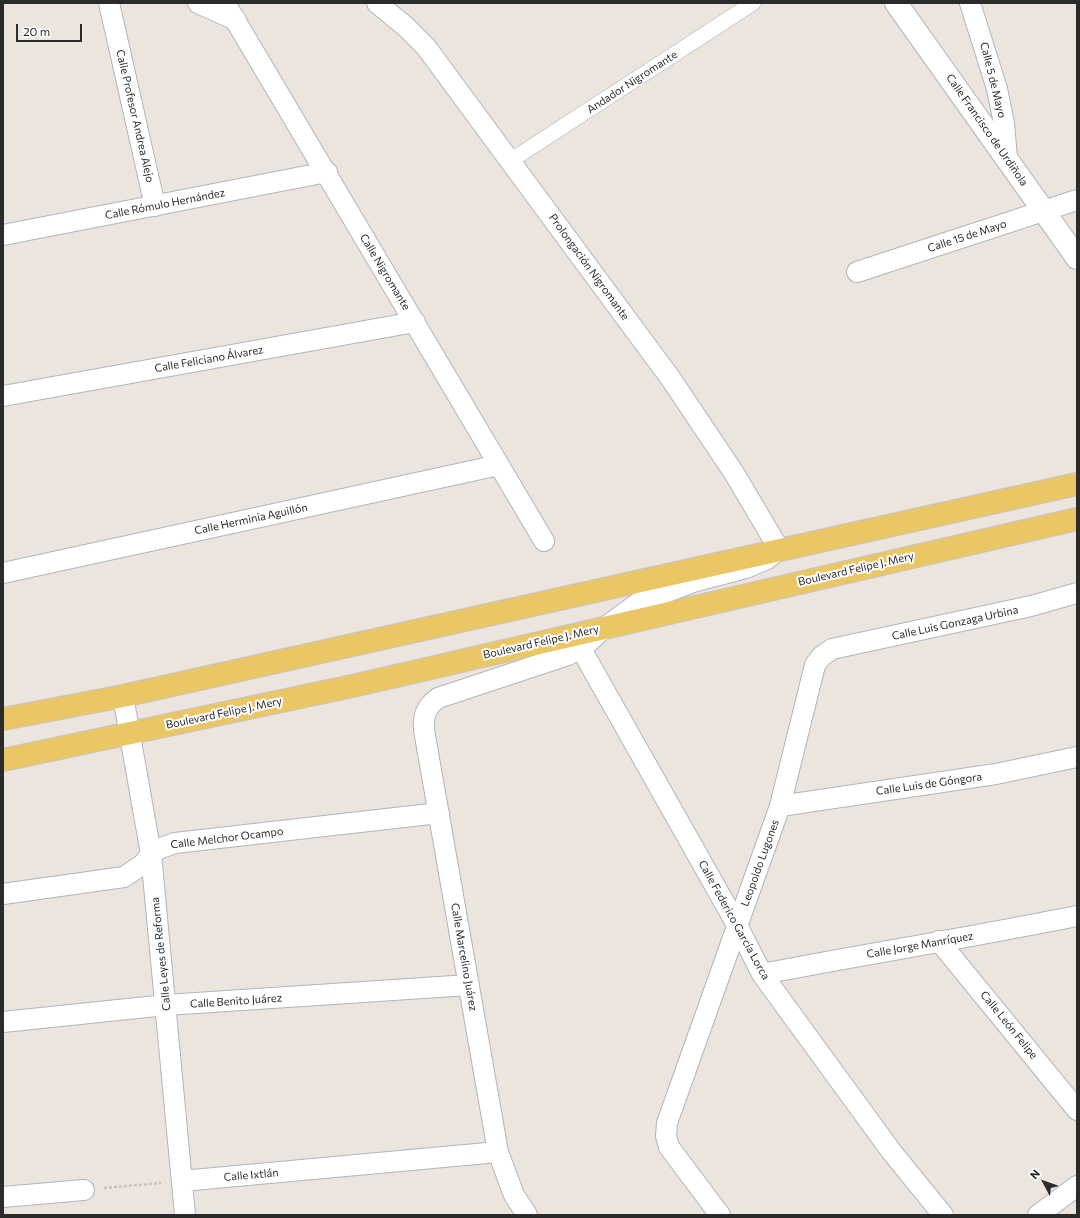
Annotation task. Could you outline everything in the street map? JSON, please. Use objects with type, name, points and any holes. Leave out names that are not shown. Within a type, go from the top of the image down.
[{"type":"main road","name":"Calle Francisco de Urdiñola","points":[[896,3],[1077,258]]},
{"type":"main road","points":[[3,719],[123,696],[779,548],[1077,484]]},
{"type":"main road","name":"Boulevard Felipe J. Mery","points":[[3,760],[357,685],[1077,520]]},
{"type":"street","name":"Calle Profesor Andrea Alejo","points":[[109,3],[155,206]]},
{"type":"street","points":[[198,3],[236,20]]},
{"type":"street","name":"Calle Nigromante","points":[[225,3],[327,172],[544,541]]},
{"type":"street","name":"Prolongación Nigromante","points":[[377,3],[406,27],[426,47],[671,379],[734,472],[779,548]]},
{"type":"street","name":"Andador Nigromante","points":[[510,161],[753,3]]},
{"type":"street","name":"Calle 5 de Mayo","points":[[970,3],[997,89],[1004,123],[1007,159]]},
{"type":"street","name":"Calle Rómulo Hernández","points":[[3,235],[327,172]]},
{"type":"street","name":"Calle 15 de Mayo","points":[[857,272],[1077,200]]},
{"type":"street","name":"Calle Feliciano Álvarez","points":[[3,396],[415,322]]},
{"type":"street","name":"Calle Herminia Aguillón","points":[[3,573],[499,465]]},
{"type":"street","points":[[580,647],[589,642],[604,628],[638,603],[696,581],[746,568],[767,559],[779,548]]},
{"type":"street","name":"Calle Luis Gonzaga Urbina","points":[[832,649],[1031,606],[1077,593]]},
{"type":"street","name":"Calle Marcelino Juárez","points":[[527,1215],[514,1195],[498,1152],[424,718],[428,706],[438,698],[568,655],[580,647]]},
{"type":"street","name":"Calle Federico García Lorca","points":[[580,647],[737,925],[762,974],[891,1151],[942,1215]]},
{"type":"street","name":"Leopoldo Lugones","points":[[720,1215],[669,1147],[666,1136],[667,1123],[780,806],[815,665],[822,656],[832,649]]},
{"type":"street","name":"Calle Leyes de Reforma","points":[[123,696],[151,854],[185,1215]]},
{"type":"street","name":"Calle Luis de Góngora","points":[[780,806],[996,774],[1077,757]]},
{"type":"street","name":"Calle Melchor Ocampo","points":[[3,894],[124,877],[134,872],[151,854],[161,848],[175,843],[439,813]]},
{"type":"street","name":"Calle Jorge Manríquez","points":[[762,974],[939,940],[1007,930],[1077,916]]},
{"type":"street","name":"Calle León Felipe","points":[[939,940],[1077,1110]]},
{"type":"street","name":"Calle Benito Juárez","points":[[3,1022],[166,1005],[469,985]]},
{"type":"street","name":"Calle Ixtlán","points":[[182,1181],[498,1152]]},
{"type":"street","points":[[1038,1215],[1077,1186]]},
{"type":"street","points":[[3,1197],[84,1190]]},
{"type":"path","points":[[84,1190],[182,1181]]}]
